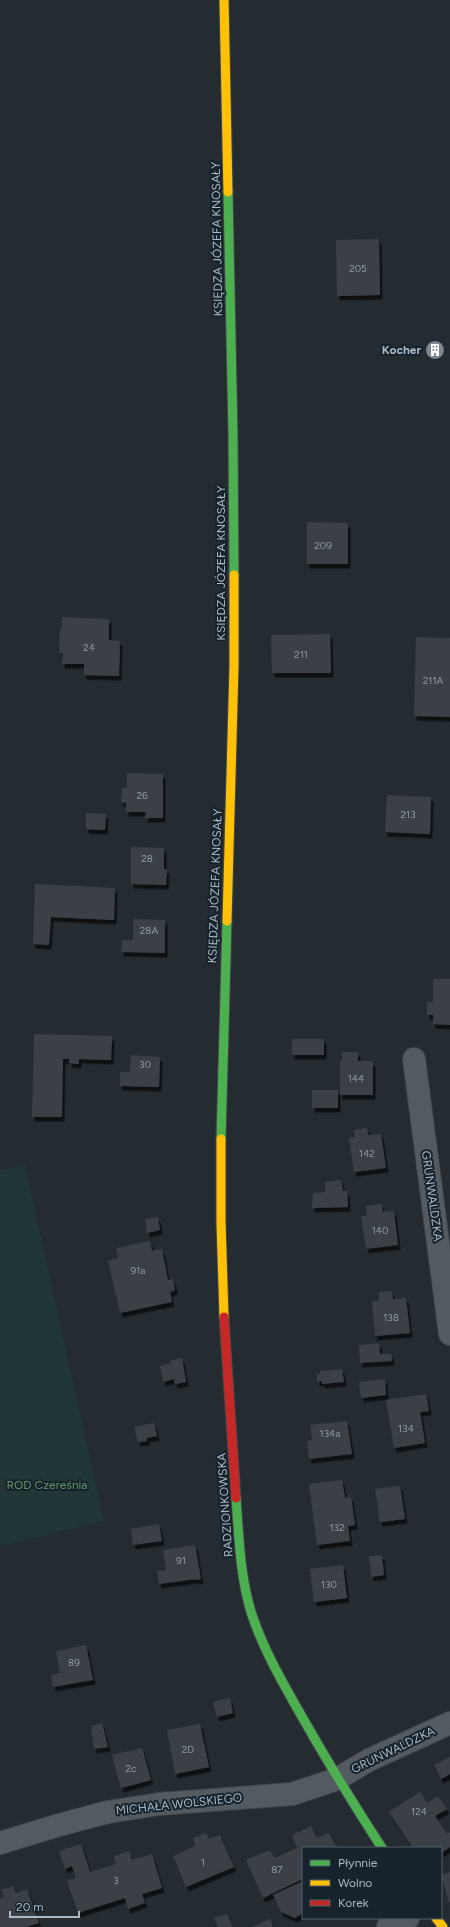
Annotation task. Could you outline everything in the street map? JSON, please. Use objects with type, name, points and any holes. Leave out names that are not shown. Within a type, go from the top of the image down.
[{"type":"street","name":"KSIĘDZA JÓZEFA KNOSAŁY","points":[[220,1125],[234,666],[233,427],[224,0]]},
{"type":"street","name":"GRUNWALDZKA","points":[[414,1059],[450,1334]]},
{"type":"street","name":"RADZIONKOWSKA","points":[[220,1125],[220,1248],[223,1306],[234,1482],[245,1590],[252,1616],[273,1665],[337,1779],[381,1847]]},
{"type":"street","name":"GRUNWALDZKA","points":[[337,1779],[369,1760],[450,1723]]},
{"type":"street","name":"MICHAŁA WOLSKIEGO","points":[[0,1843],[108,1812],[160,1804],[292,1794],[337,1779]]},
{"type":"street","points":[[388,1927],[406,1919]]},
{"type":"street","points":[[437,1919],[443,1927]]},
{"type":"green space","name":"ROD Czereśnia","points":[[25,1165],[104,1521],[0,1546],[0,1170]]},
{"type":"building","points":[[379,239],[380,295],[337,296],[336,240]]},
{"type":"building","name":"Kocher","points":[[435,345],[440,350],[435,355],[430,350]]},
{"type":"building","points":[[307,522],[348,523],[348,564],[307,564]]},
{"type":"building","points":[[62,617],[109,619],[109,640],[120,641],[119,676],[84,675],[84,664],[62,664],[63,653],[59,653]]},
{"type":"building","points":[[330,634],[331,673],[272,673],[271,635]]},
{"type":"building","points":[[416,637],[450,638],[450,717],[414,716]]},
{"type":"building","points":[[127,773],[163,774],[163,818],[145,818],[146,812],[126,812],[126,803],[121,802],[122,788],[127,788]]},
{"type":"building","points":[[387,795],[431,797],[430,834],[385,832]]},
{"type":"building","points":[[86,813],[106,814],[105,830],[86,829]]},
{"type":"building","points":[[131,847],[164,848],[164,869],[167,869],[166,885],[131,884]]},
{"type":"building","points":[[35,884],[115,888],[114,920],[51,917],[49,945],[33,944]]},
{"type":"building","points":[[133,919],[165,920],[165,953],[121,952],[122,940],[133,940]]},
{"type":"building","points":[[433,979],[450,979],[450,1025],[433,1024],[433,1015],[427,1015],[427,1002],[433,1002]]},
{"type":"building","points":[[34,1034],[112,1036],[111,1060],[79,1059],[79,1064],[69,1063],[69,1059],[63,1059],[62,1117],[32,1117]]},
{"type":"building","points":[[292,1039],[324,1039],[324,1055],[292,1055]]},
{"type":"building","points":[[342,1052],[358,1052],[358,1061],[373,1061],[373,1095],[340,1095],[340,1061],[342,1061]]},
{"type":"building","points":[[131,1055],[160,1057],[159,1087],[120,1086],[120,1072],[130,1072]]},
{"type":"building","points":[[312,1090],[338,1090],[338,1108],[312,1108]]},
{"type":"building","points":[[367,1128],[368,1135],[381,1134],[386,1168],[354,1172],[349,1138],[355,1137],[354,1130]]},
{"type":"building","points":[[341,1180],[343,1191],[347,1191],[348,1207],[312,1208],[313,1193],[325,1192],[325,1182]]},
{"type":"building","points":[[381,1204],[383,1212],[394,1211],[398,1245],[366,1249],[361,1216],[367,1215],[366,1206]]},
{"type":"building","points":[[158,1217],[160,1230],[147,1233],[145,1219]]},
{"type":"building","points":[[150,1241],[152,1251],[162,1249],[168,1280],[173,1279],[175,1290],[170,1292],[172,1302],[120,1313],[108,1261],[118,1258],[116,1248]]},
{"type":"building","points":[[392,1291],[393,1299],[406,1298],[410,1333],[375,1336],[372,1301],[379,1301],[379,1292]]},
{"type":"building","points":[[379,1343],[380,1354],[391,1354],[392,1361],[360,1363],[359,1345]]},
{"type":"building","points":[[182,1358],[186,1382],[175,1384],[174,1379],[163,1382],[160,1366],[171,1363],[171,1360]]},
{"type":"building","points":[[342,1369],[344,1382],[322,1384],[322,1381],[317,1382],[317,1374],[320,1374],[320,1371]]},
{"type":"building","points":[[385,1379],[386,1395],[361,1398],[359,1382]]},
{"type":"building","points":[[426,1394],[429,1411],[420,1412],[425,1443],[394,1448],[386,1400]]},
{"type":"building","points":[[347,1421],[352,1454],[309,1459],[307,1441],[312,1440],[310,1425]]},
{"type":"building","points":[[154,1423],[157,1436],[147,1438],[147,1441],[138,1442],[134,1427]]},
{"type":"building","points":[[342,1480],[345,1498],[351,1497],[355,1525],[348,1526],[350,1541],[317,1545],[309,1484]]},
{"type":"building","points":[[400,1486],[405,1519],[380,1522],[375,1489]]},
{"type":"building","points":[[159,1524],[162,1541],[133,1545],[131,1529]]},
{"type":"building","points":[[195,1545],[201,1579],[159,1584],[157,1571],[166,1570],[163,1550]]},
{"type":"building","points":[[382,1555],[384,1575],[371,1577],[369,1556]]},
{"type":"building","points":[[343,1565],[347,1598],[314,1602],[310,1569]]},
{"type":"building","points":[[86,1645],[93,1680],[53,1687],[51,1675],[60,1673],[56,1651]]},
{"type":"building","points":[[230,1698],[233,1713],[217,1717],[213,1702]]},
{"type":"building","points":[[102,1723],[108,1747],[94,1749],[91,1726]]},
{"type":"building","points":[[200,1724],[209,1767],[175,1774],[167,1730]]},
{"type":"building","points":[[142,1748],[151,1780],[121,1788],[112,1755]]},
{"type":"building","points":[[450,1757],[450,1774],[441,1779],[434,1765]]},
{"type":"building","points":[[420,1792],[427,1803],[438,1796],[447,1809],[435,1816],[447,1834],[450,1832],[450,1847],[442,1852],[442,1847],[412,1847],[389,1812]]},
{"type":"building","points":[[311,1826],[317,1838],[329,1833],[336,1847],[302,1847],[302,1879],[263,1898],[246,1860],[270,1850],[275,1858],[297,1848],[292,1835]]},
{"type":"building","points":[[206,1833],[209,1839],[220,1835],[234,1867],[186,1887],[173,1856],[195,1846],[193,1838]]},
{"type":"building","points":[[81,1844],[90,1872],[116,1864],[114,1856],[129,1851],[132,1860],[152,1854],[162,1888],[142,1894],[145,1903],[128,1909],[125,1898],[78,1913],[67,1881],[76,1878],[72,1866],[65,1869],[59,1851]]},
{"type":"building","points":[[450,1872],[449,1903],[442,1878],[442,1875]]},
{"type":"building","points":[[302,1881],[302,1914],[295,1918],[281,1912],[273,1895]]},
{"type":"building","points":[[13,1886],[16,1893],[27,1889],[39,1923],[26,1927],[0,1927],[0,1898],[4,1897],[1,1890]]},
{"type":"building","points":[[227,1914],[233,1927],[218,1927],[214,1918]]},
{"type":"building","points":[[270,1918],[273,1927],[252,1927],[268,1920]]},
{"type":"traffic: fast","points":[[228,192],[234,575]]},
{"type":"traffic: fast","points":[[221,1139],[227,921]]},
{"type":"traffic: fast","points":[[236,1498],[245,1587],[252,1615],[261,1639],[278,1674],[307,1726],[338,1779],[381,1847]]},
{"type":"traffic: slow","points":[[224,0],[228,192]]},
{"type":"traffic: slow","points":[[227,921],[234,666],[234,575]]},
{"type":"traffic: slow","points":[[221,1139],[221,1222],[224,1317]]},
{"type":"traffic: slow","points":[[437,1919],[443,1927]]},
{"type":"traffic: jam","points":[[224,1317],[236,1498]]},
{"type":"place","name":"Kocher","points":[[435,350]]}]
